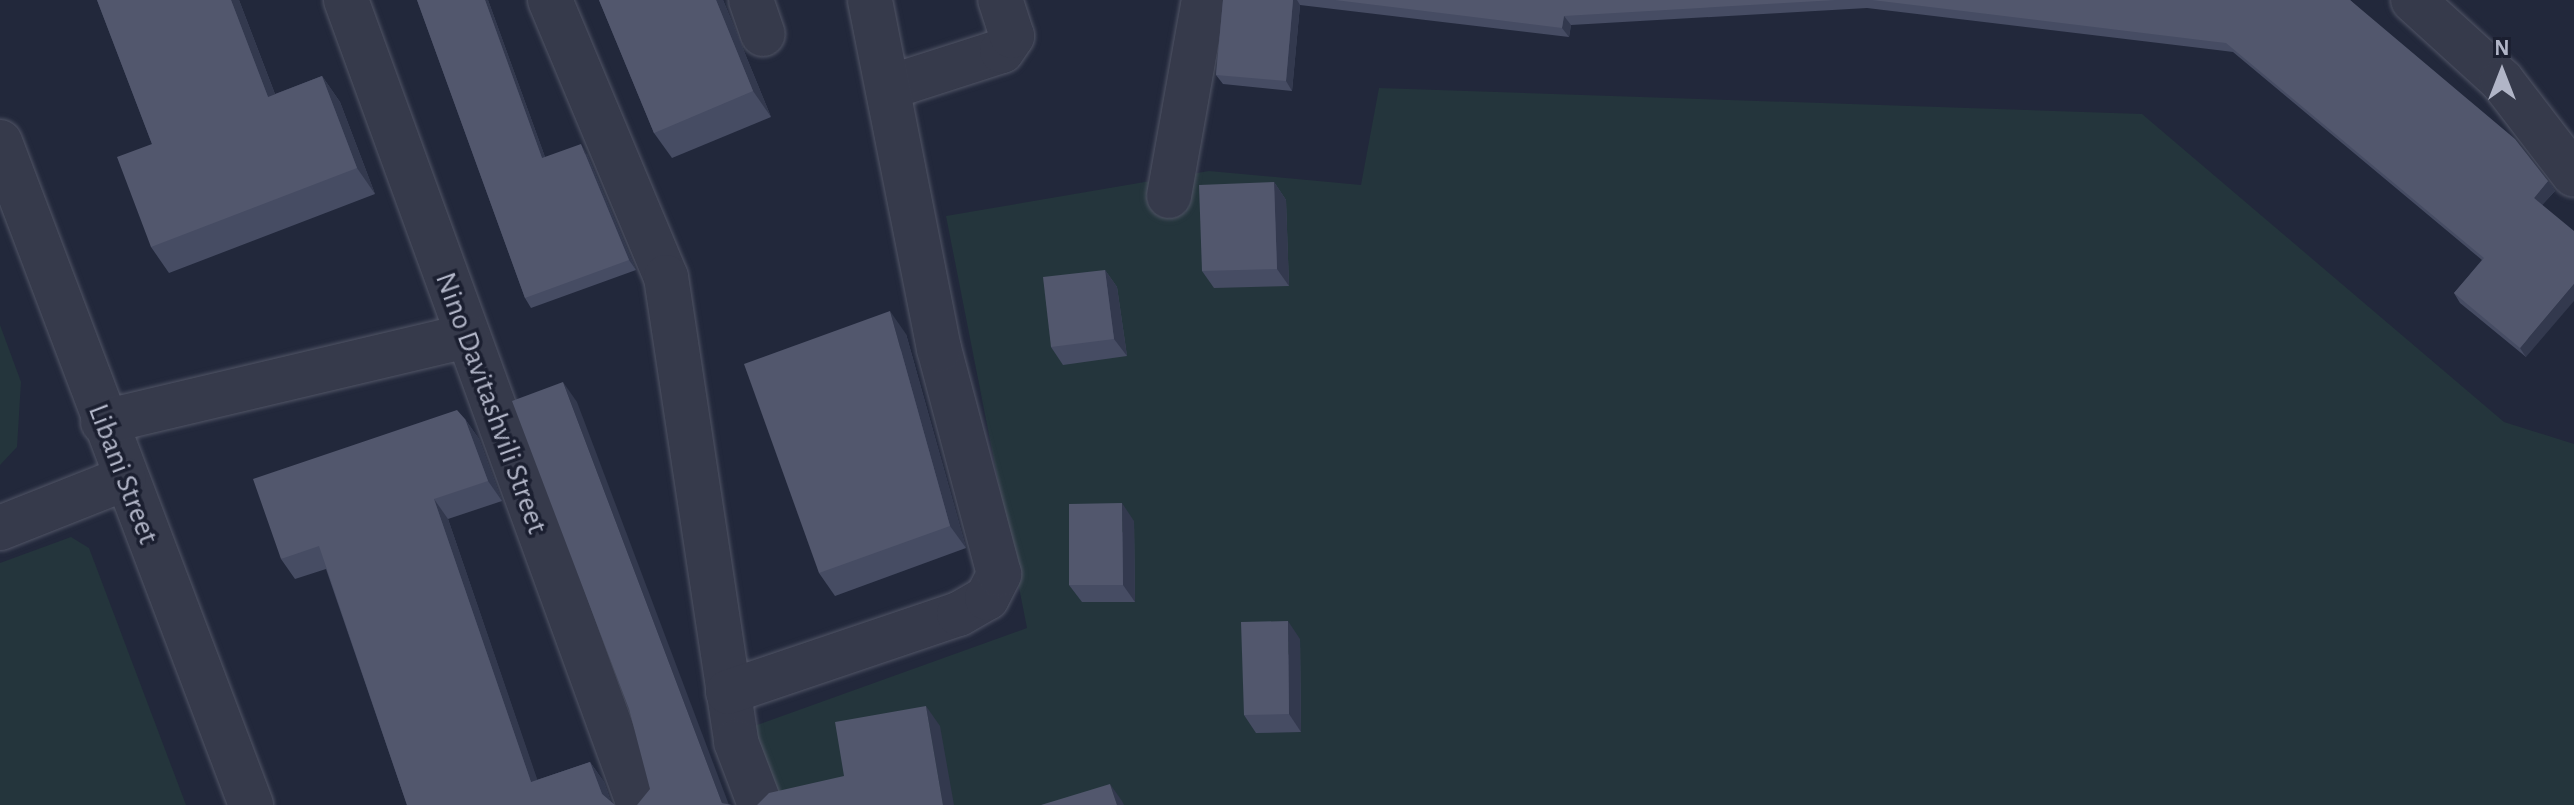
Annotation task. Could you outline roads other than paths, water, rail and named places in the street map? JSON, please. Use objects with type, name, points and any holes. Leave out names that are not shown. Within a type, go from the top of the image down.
[{"type":"street","name":"Nino Davitashvili Street","points":[[346,0],[639,805]]},
{"type":"street","points":[[550,0],[666,277],[736,742],[760,805]]},
{"type":"street","points":[[728,692],[959,614],[987,598],[999,574],[903,186],[893,86],[870,0]]},
{"type":"street","points":[[893,86],[1002,51],[1012,36],[1000,0]]},
{"type":"street","points":[[1169,196],[1204,0]]},
{"type":"street","points":[[2413,0],[2502,81],[2574,175]]},
{"type":"street","name":"Libani Street","points":[[0,142],[124,479],[251,805]]},
{"type":"street","points":[[103,422],[466,336]]},
{"type":"street","points":[[0,528],[124,479]]}]
